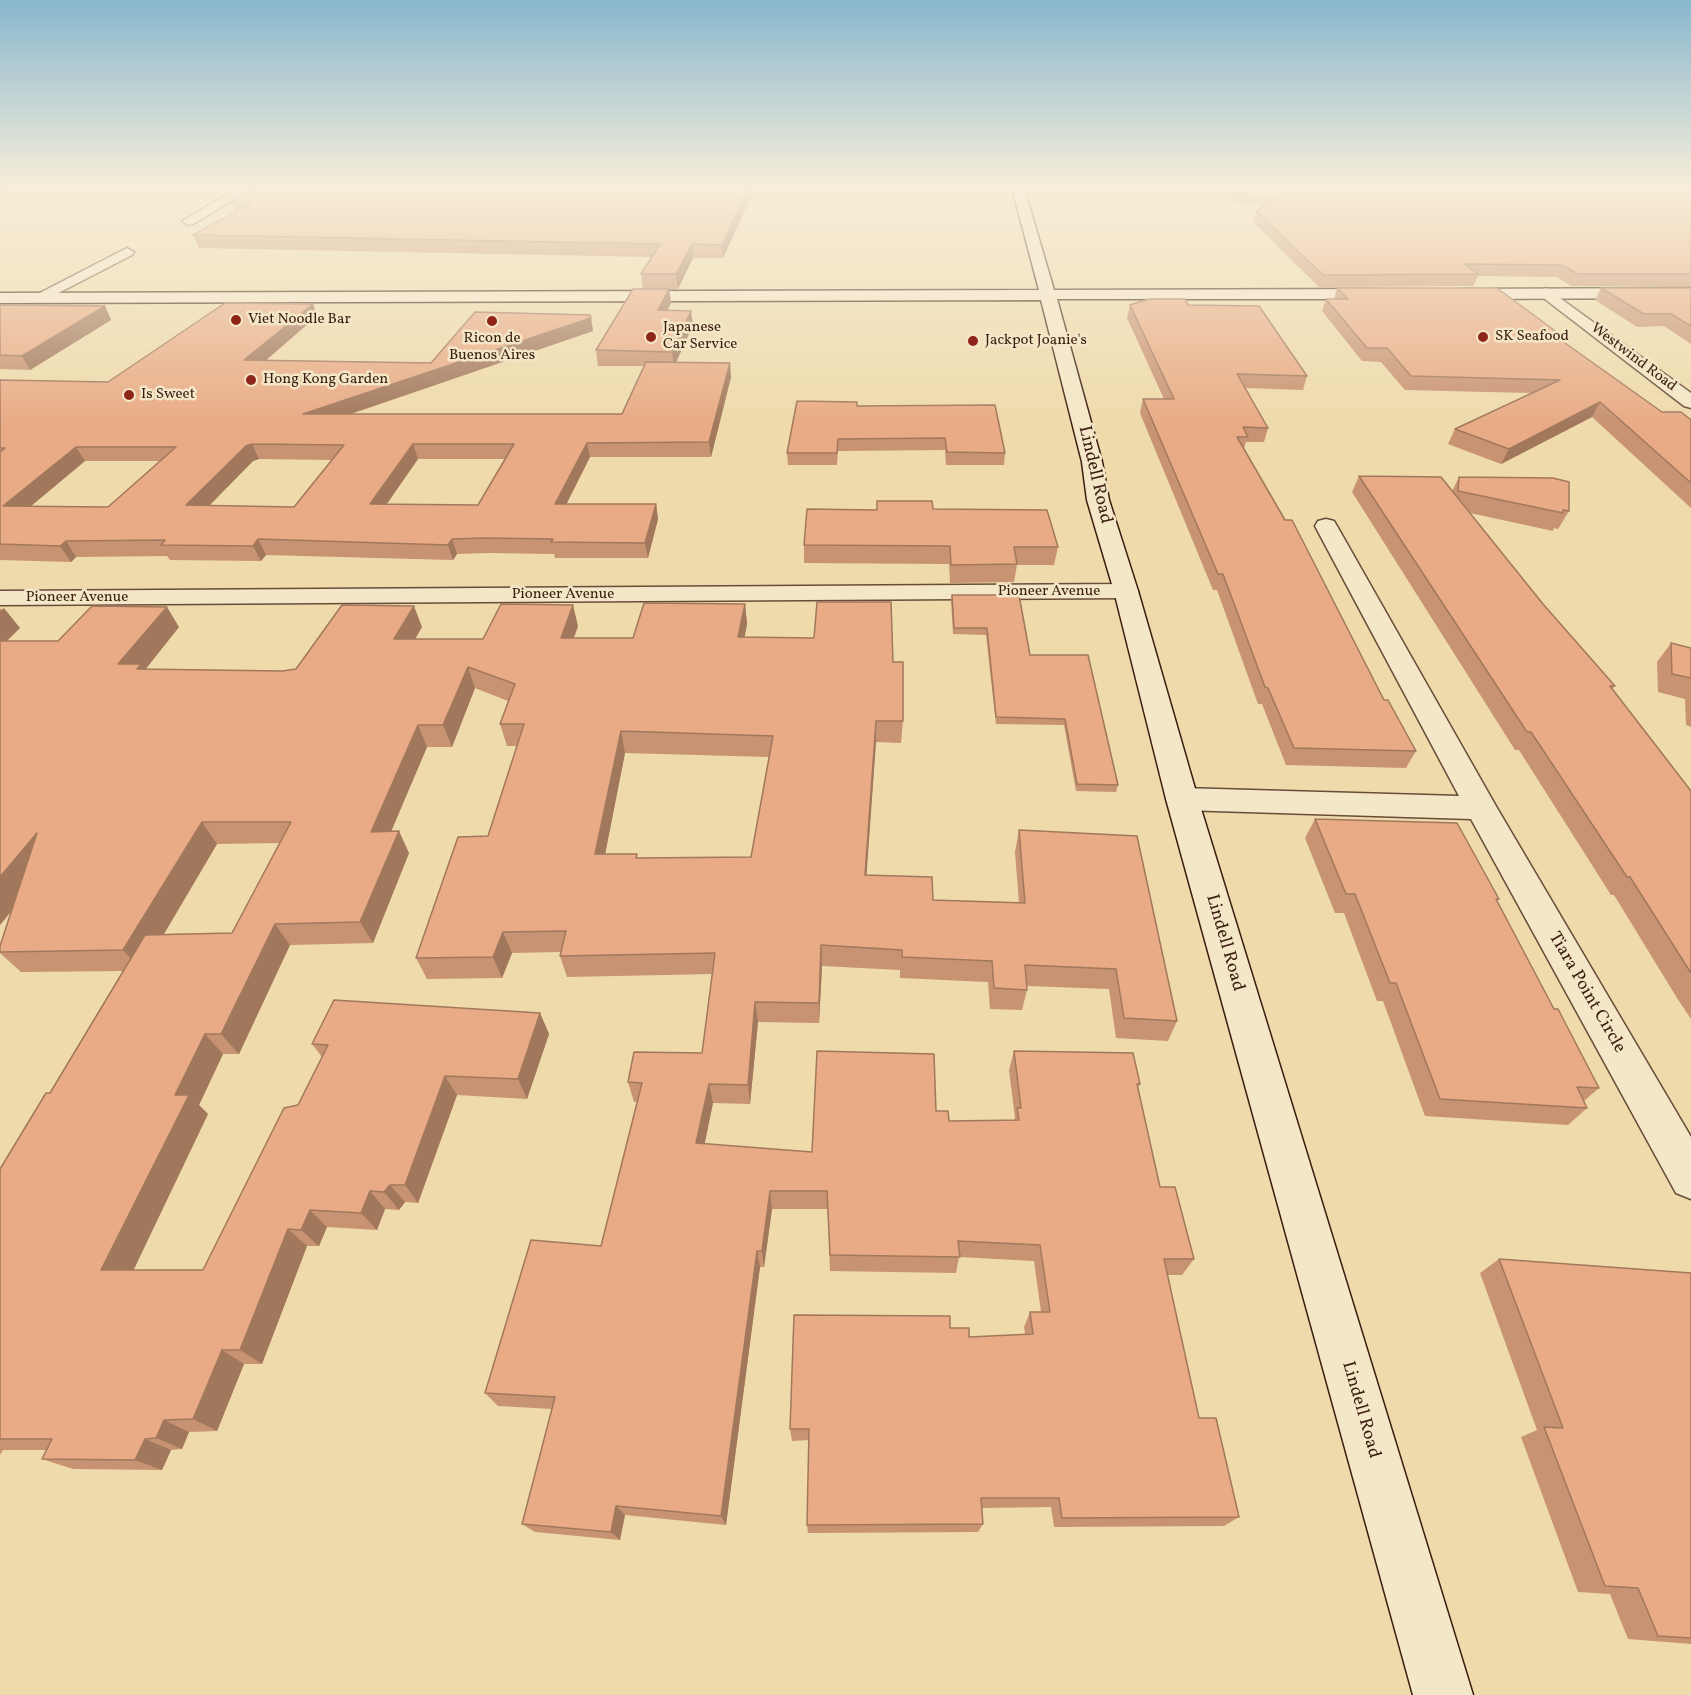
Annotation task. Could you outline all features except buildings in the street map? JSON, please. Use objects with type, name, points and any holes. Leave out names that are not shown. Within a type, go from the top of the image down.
[{"type":"street","points":[[38,298],[98,267]]},
{"type":"street","name":"Lindell Road","points":[[1039,267],[1074,388],[1092,462],[1098,500],[1126,591],[1182,799],[1443,1695]]},
{"type":"street","points":[[1447,294],[1691,293]]},
{"type":"street","points":[[0,298],[1395,294]]},
{"type":"street","name":"Westwind Road","points":[[1546,294],[1691,402]]},
{"type":"street","name":"Tiara Point Circle","points":[[1326,526],[1481,808],[1691,1178]]},
{"type":"street","name":"Pioneer Avenue","points":[[0,598],[1126,591]]},
{"type":"street","points":[[1182,799],[1481,808]]},
{"type":"place","name":"Viet Noodle Bar","points":[[236,320]]},
{"type":"place","name":"Ricon de Buenos Aires","points":[[492,321]]},
{"type":"place","name":"Japanese Car Service","points":[[651,337]]},
{"type":"place","name":"SK Seafood","points":[[1483,337]]},
{"type":"place","name":"Jackpot Joanie's","points":[[973,341]]},
{"type":"place","name":"Hong Kong Garden","points":[[251,380]]},
{"type":"place","name":"Is Sweet","points":[[129,395]]}]
